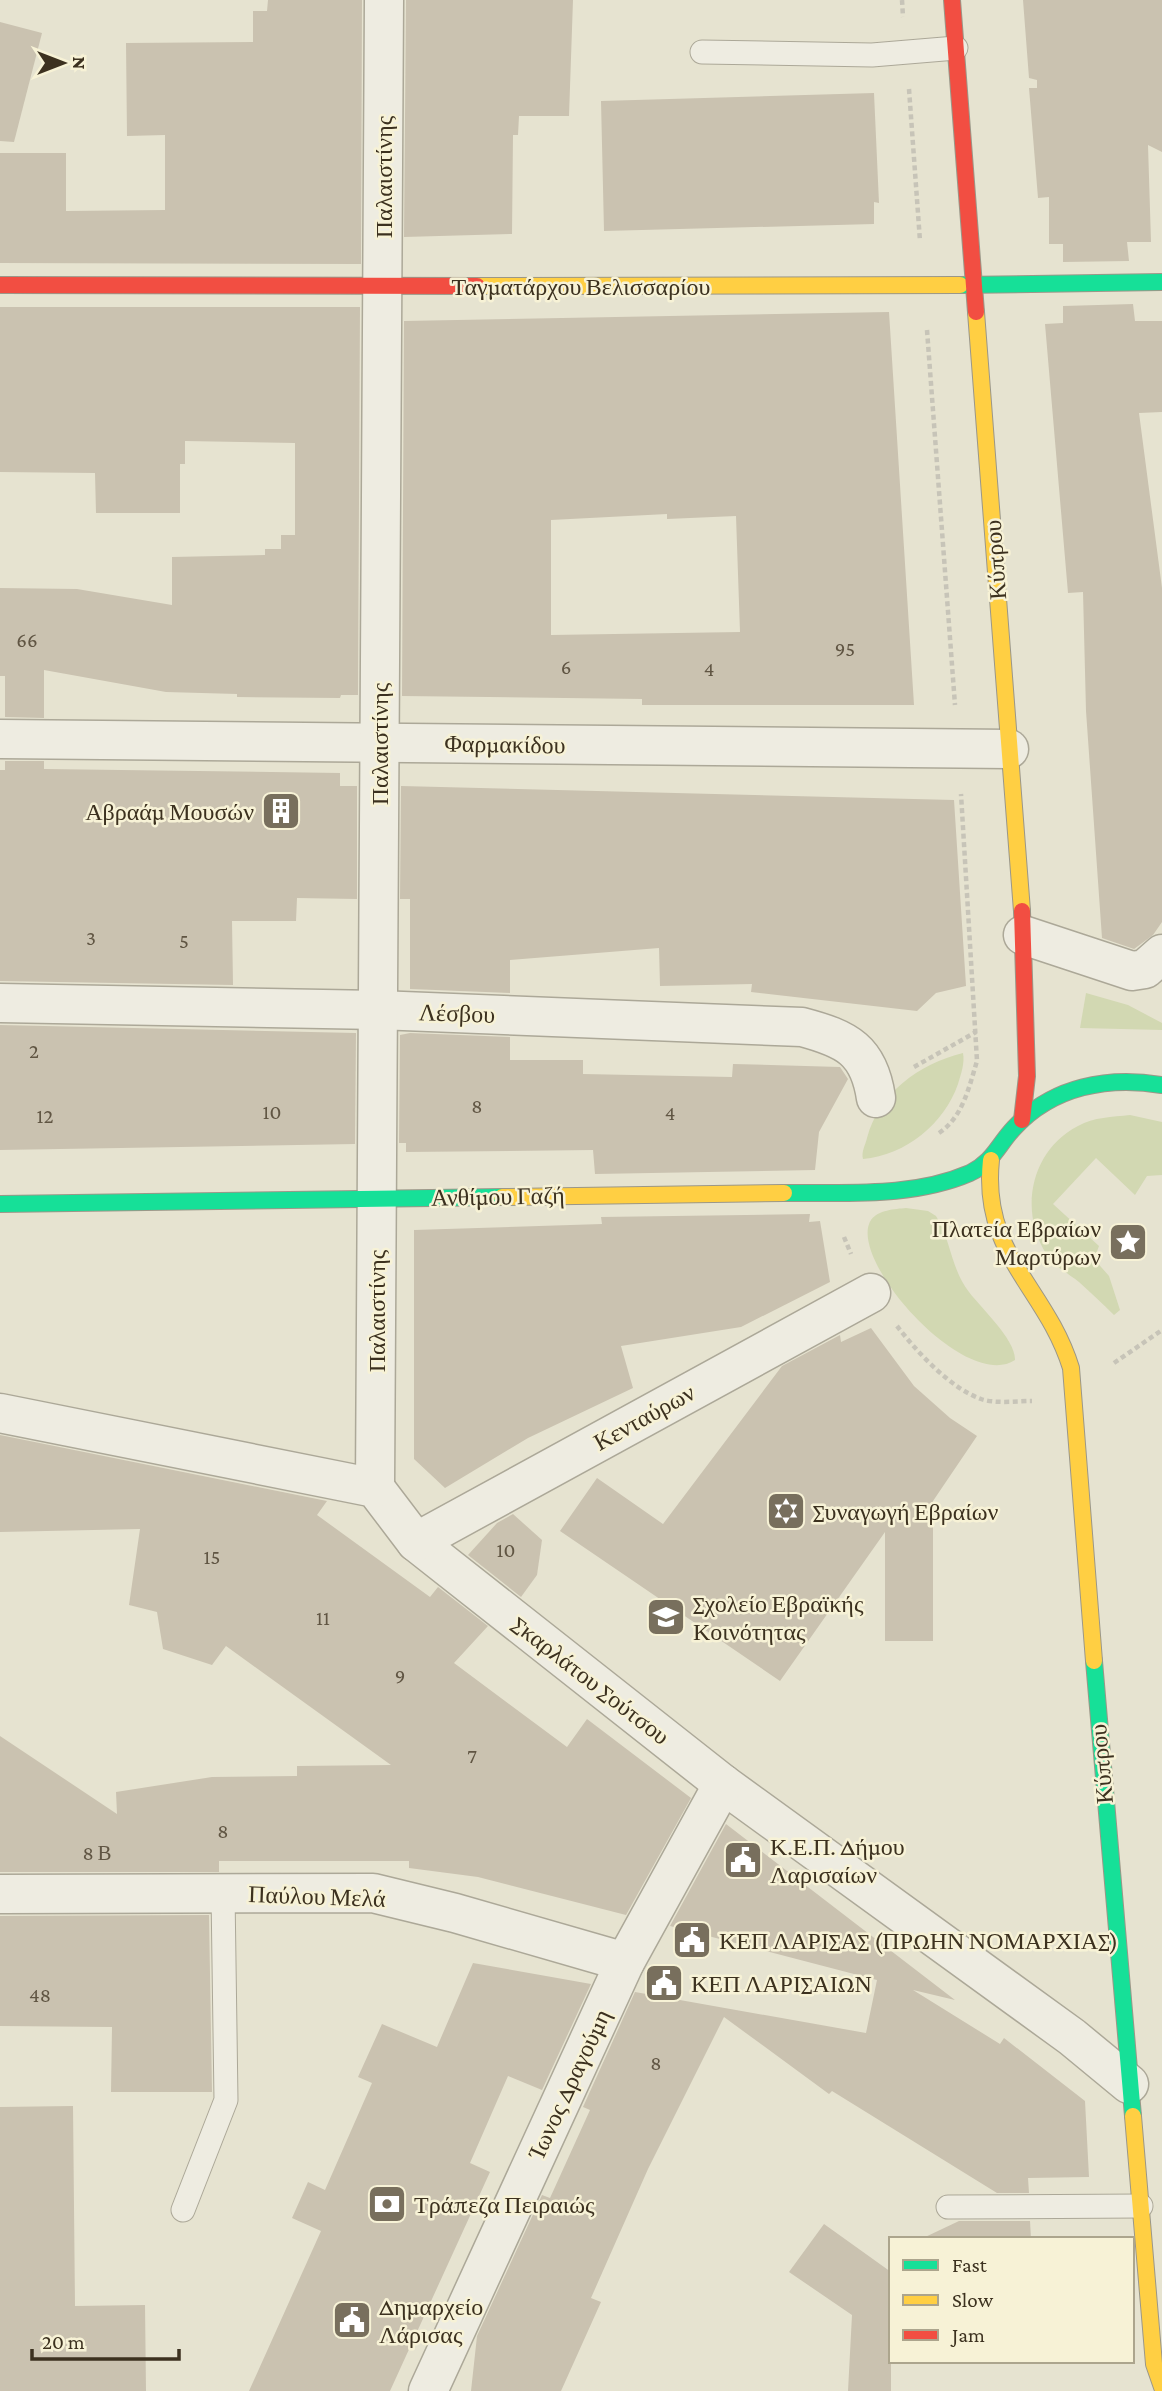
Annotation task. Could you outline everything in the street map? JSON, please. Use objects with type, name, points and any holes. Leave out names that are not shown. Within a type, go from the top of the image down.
[{"type":"main road","name":"Κύπρου","points":[[952,0],[1023,934],[1028,1029],[1022,1120]]},
{"type":"main road","name":"Ταγματάρχου Βελισσαρίου","points":[[0,285],[924,286],[1162,282]]},
{"type":"main road","points":[[991,1160],[1022,1120],[1057,1095],[1094,1082],[1128,1079],[1162,1085]]},
{"type":"main road","name":"Κύπρου","points":[[991,1160],[987,1198],[999,1242],[1045,1310],[1061,1341],[1069,1361],[1074,1392],[1089,1620],[1129,2084],[1154,2364],[1162,2387]]},
{"type":"main road","name":"Ανθίμου Γαζή","points":[[0,1204],[899,1191],[962,1174],[991,1160]]},
{"type":"main road","points":[[1135,2142],[1153,2158]]},
{"type":"street","name":"Παλαιστίνης","points":[[375,1488],[384,0]]},
{"type":"street","name":"Φαρμακίδου","points":[[0,738],[1009,749]]},
{"type":"street","points":[[1023,934],[1132,971],[1161,967]]},
{"type":"street","name":"Λέσβου","points":[[0,1003],[378,1010],[803,1027],[828,1034],[855,1050],[872,1072],[876,1098]]},
{"type":"street","name":"Κενταύρων","points":[[416,1542],[872,1293]]},
{"type":"street","points":[[0,1413],[375,1488]]},
{"type":"street","name":"Σκαρλάτου Σούτσου","points":[[375,1488],[416,1542],[723,1784],[1072,2037],[1129,2084]]},
{"type":"street","name":"Ίωνος Δραγούμη","points":[[428,2391],[625,1962],[723,1784]]},
{"type":"street","name":"Παύλου Μελά","points":[[0,1894],[373,1893],[455,1913],[625,1962]]},
{"type":"lane","points":[[702,52],[872,55],[956,48]]},
{"type":"lane","points":[[183,2210],[226,2100],[223,1893]]},
{"type":"lane","points":[[948,2207],[1141,2206]]},
{"type":"path","points":[[902,0],[958,748],[977,1061],[967,1097],[950,1125],[928,1141]]},
{"type":"path","points":[[835,1192],[838,1222],[872,1293],[909,1342],[953,1381],[983,1400],[1035,1401],[1074,1392]]},
{"type":"green space","points":[[1086,993],[1128,1005],[1162,1023],[1162,1030],[1080,1028]]},
{"type":"green space","points":[[963,1053],[963,1065],[952,1099],[933,1124],[908,1144],[894,1151],[863,1159],[862,1154],[873,1122],[891,1094],[916,1073]]},
{"type":"green space","points":[[1130,1115],[1162,1122],[1162,1175],[1147,1176],[1135,1195],[1096,1158],[1053,1204],[1099,1246],[1094,1259],[1109,1276],[1120,1310],[1114,1315],[1047,1255],[1033,1220],[1032,1201],[1040,1166],[1049,1150],[1062,1137],[1090,1121]]},
{"type":"green space","points":[[906,1208],[928,1211],[936,1216],[963,1283],[1004,1334],[1014,1352],[1015,1360],[993,1365],[968,1357],[941,1340],[915,1317],[892,1290],[876,1263],[868,1238],[871,1220],[882,1212]]},
{"type":"building","points":[[268,0],[362,0],[361,264],[0,263],[0,153],[66,153],[66,211],[165,210],[165,135],[127,136],[126,43],[253,42],[253,11],[267,11]]},
{"type":"building","points":[[406,0],[573,0],[569,116],[519,116],[518,135],[513,135],[512,234],[404,237]]},
{"type":"building","points":[[1023,0],[1162,0],[1162,152],[1148,145],[1151,242],[1127,242],[1129,261],[1063,262],[1063,244],[1049,244],[1049,197],[1038,198],[1029,88],[1037,88],[1037,80],[1029,78]]},
{"type":"building","points":[[0,22],[42,33],[14,142],[0,141]]},
{"type":"building","points":[[874,93],[879,203],[874,202],[874,224],[604,231],[601,101]]},
{"type":"building","points":[[1133,304],[1135,321],[1162,321],[1162,412],[1139,413],[1162,588],[1162,922],[1153,935],[1134,949],[1102,938],[1086,711],[1083,592],[1068,593],[1045,324],[1063,323],[1063,306]]},
{"type":"building","points":[[0,307],[360,307],[358,695],[341,695],[340,698],[237,697],[237,694],[166,692],[44,670],[44,718],[5,717],[5,676],[0,676],[0,588],[77,589],[172,605],[172,557],[265,555],[265,549],[281,549],[281,535],[295,535],[295,443],[185,441],[185,464],[180,464],[180,513],[96,513],[95,473],[0,472]]},
{"type":"building","points":[[889,312],[914,705],[642,705],[642,699],[402,696],[404,321]],"holes":[[[667,514],[667,519],[736,516],[740,632],[551,635],[551,520]]]},
{"type":"building","points":[[5,761],[44,761],[44,769],[340,773],[340,786],[357,786],[357,899],[297,898],[296,921],[232,921],[233,985],[0,981],[0,770],[5,770]]},
{"type":"building","points":[[401,786],[954,800],[966,986],[936,993],[917,1011],[751,992],[752,984],[660,986],[659,948],[510,960],[510,993],[410,989],[410,899],[400,899]]},
{"type":"building","points":[[0,1025],[356,1033],[355,1144],[0,1150]]},
{"type":"building","points":[[410,1033],[510,1037],[510,1060],[583,1060],[583,1074],[732,1077],[733,1064],[840,1067],[848,1079],[819,1132],[815,1170],[595,1174],[593,1150],[406,1152],[406,1143],[399,1143],[400,1035]]},
{"type":"building","points":[[810,1214],[809,1222],[820,1221],[830,1282],[741,1327],[621,1346],[633,1388],[528,1438],[445,1488],[414,1459],[414,1230],[602,1224],[601,1217]]},
{"type":"building","points":[[871,1328],[914,1386],[950,1418],[977,1436],[933,1501],[933,1641],[885,1641],[885,1532],[780,1681],[560,1531],[597,1478],[663,1524],[782,1366],[840,1335],[841,1342]]},
{"type":"building","points":[[0,1435],[327,1501],[317,1515],[430,1597],[438,1587],[488,1626],[454,1663],[567,1747],[587,1719],[691,1798],[626,1915],[478,1877],[409,1868],[409,1861],[219,1861],[219,1872],[0,1872],[0,1736],[117,1814],[116,1792],[212,1777],[297,1776],[297,1766],[391,1765],[226,1646],[212,1665],[163,1649],[157,1612],[129,1605],[140,1529],[0,1532]]},
{"type":"building","points":[[513,1514],[542,1540],[537,1575],[521,1597],[468,1555],[497,1523]]},
{"type":"building","points":[[726,1824],[955,2000],[913,1990],[1000,2044],[1004,2038],[1085,2101],[1089,2177],[1028,2178],[1029,2193],[997,2193],[832,2091],[829,2094],[724,2017],[648,2169],[591,2298],[601,2302],[561,2391],[471,2391],[477,2336],[542,2195],[550,2198],[590,2110],[583,2107],[635,1992],[866,2033],[877,1980],[670,1926]]},
{"type":"building","points":[[209,1915],[212,2092],[111,2092],[112,2027],[0,2026],[0,1916]]},
{"type":"building","points":[[473,1963],[591,1984],[542,2090],[508,2076],[470,2163],[490,2172],[390,2391],[249,2391],[321,2231],[292,2218],[308,2182],[325,2190],[372,2083],[358,2077],[382,2024],[437,2047]]},
{"type":"building","points":[[73,2106],[75,2306],[145,2305],[146,2391],[0,2391],[0,2107]]},
{"type":"building","points":[[959,2221],[1030,2221],[1031,2237],[925,2237]]},
{"type":"building","points":[[824,2224],[889,2271],[891,2391],[848,2391],[852,2315],[789,2272]]},
{"type":"traffic: fast","points":[[960,285],[1162,282]]},
{"type":"traffic: fast","points":[[784,1193],[878,1192],[925,1187],[948,1181],[978,1169],[995,1153],[1014,1128],[1046,1102],[1082,1087],[1102,1084],[1122,1082],[1162,1085]]},
{"type":"traffic: fast","points":[[0,1204],[502,1197]]},
{"type":"traffic: fast","points":[[1094,1661],[1133,2116]]},
{"type":"traffic: slow","points":[[477,286],[960,285]]},
{"type":"traffic: slow","points":[[976,312],[1022,911]]},
{"type":"traffic: slow","points":[[991,1160],[991,1193],[996,1221],[1005,1246],[1047,1315],[1071,1368],[1094,1661]]},
{"type":"traffic: slow","points":[[502,1197],[784,1193]]},
{"type":"traffic: slow","points":[[1133,2116],[1154,2364],[1162,2387]]},
{"type":"traffic: jam","points":[[952,0],[976,312]]},
{"type":"traffic: jam","points":[[0,285],[477,286]]},
{"type":"traffic: jam","points":[[1022,911],[1027,1076],[1022,1120]]},
{"type":"place","name":"Αβραάμ Μουσών","points":[[281,811]]},
{"type":"place","name":"Πλατεία Εβραίων Μαρτύρων","points":[[1128,1242]]},
{"type":"place","name":"Συναγωγή Εβραίων","points":[[786,1511]]},
{"type":"place","name":"Σχολείο Εβραϊκής Κοινότητας","points":[[666,1617]]},
{"type":"place","name":"Κ.Ε.Π. Δήμου Λαρισαίων","points":[[743,1860]]},
{"type":"place","name":"ΚΕΠ ΛΑΡΙΣΑΣ (ΠΡΩΗΝ ΝΟΜΑΡΧΙΑΣ)","points":[[692,1940]]},
{"type":"place","name":"ΚΕΠ ΛΑΡΙΣΑΙΩΝ","points":[[664,1983]]},
{"type":"place","name":"Τράπεζα Πειραιώς","points":[[387,2204]]},
{"type":"place","name":"Δημαρχείο Λάρισας","points":[[352,2320]]}]
